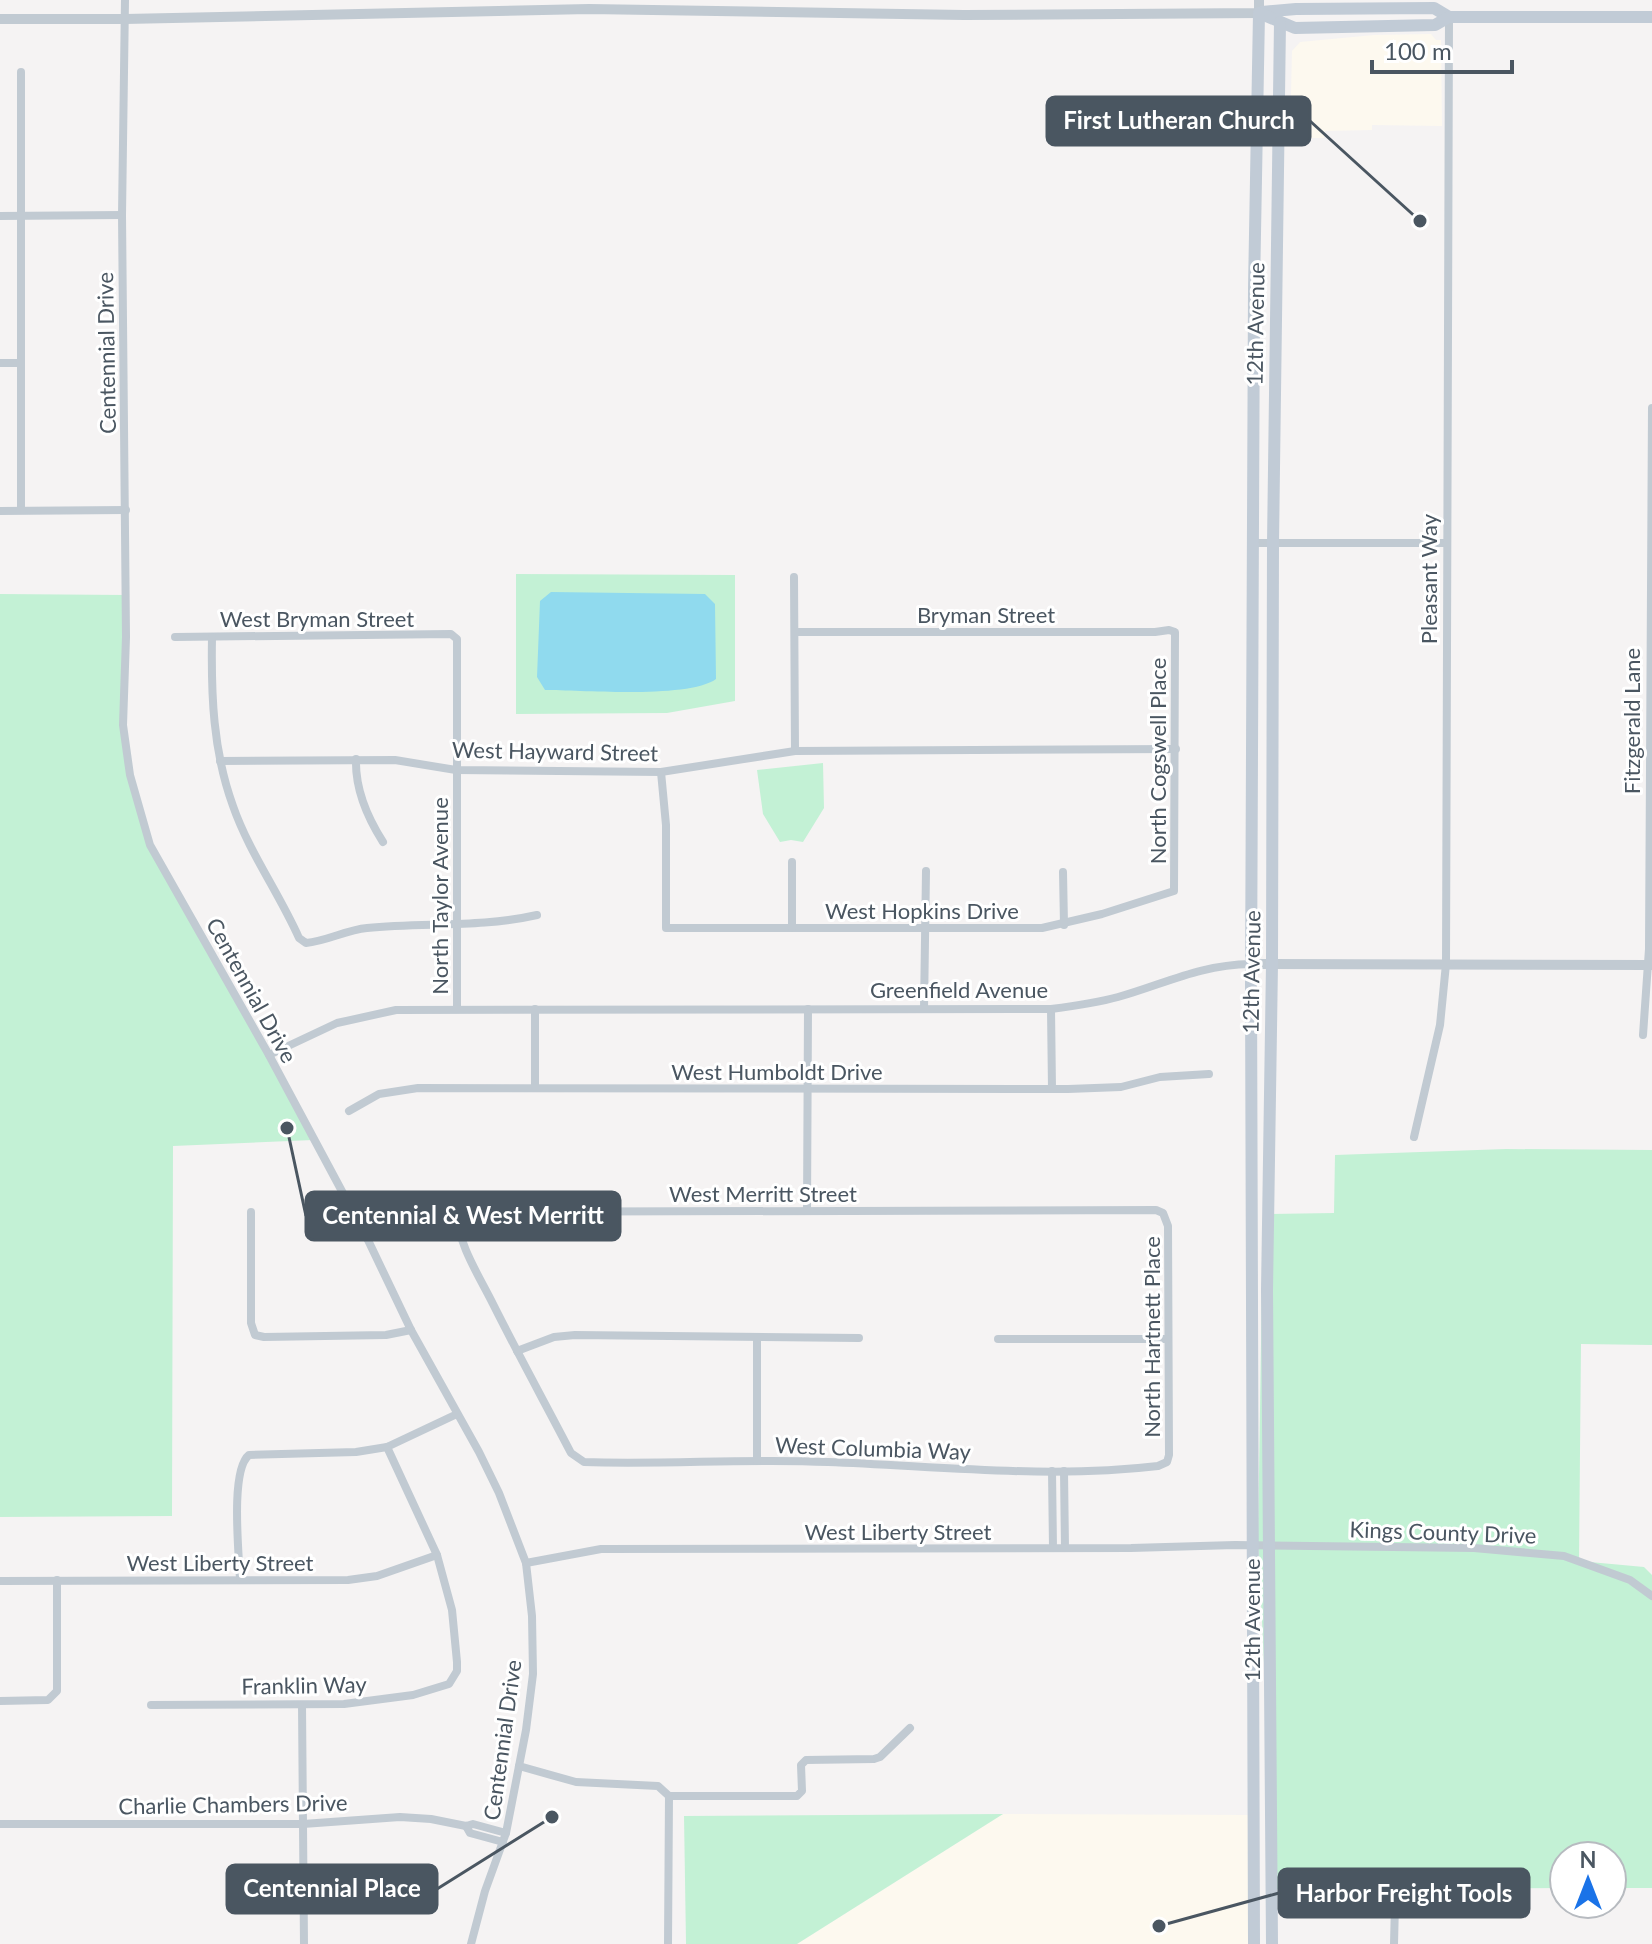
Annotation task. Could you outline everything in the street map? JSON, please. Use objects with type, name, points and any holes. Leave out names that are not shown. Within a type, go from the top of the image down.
[{"type":"main road","points":[[1259,6],[1281,11],[1434,8],[1449,17]]},
{"type":"main road","name":"12th Avenue","points":[[1254,1944],[1251,964],[1254,289],[1259,6]]},
{"type":"main road","points":[[1281,11],[1295,28],[1435,25],[1449,17],[1652,17]]},
{"type":"main road","name":"12th Avenue","points":[[1272,1944],[1267,1290],[1281,11]]},
{"type":"main road","points":[[1255,1826],[1263,1846],[1265,1892],[1271,1899]]},
{"type":"street","name":"Centennial Drive","points":[[125,0],[122,215],[126,510],[123,725],[138,808],[150,845],[269,1055],[367,1238],[411,1330],[499,1493],[526,1563],[532,1616],[533,1674],[505,1837],[485,1891],[471,1944]]},
{"type":"street","points":[[0,19],[125,19],[572,4],[964,15],[1259,6]]},
{"type":"street","name":"Pleasant Way","points":[[1414,1137],[1440,1025],[1446,964],[1449,17]]},
{"type":"street","points":[[21,72],[21,510]]},
{"type":"street","points":[[0,216],[122,215]]},
{"type":"street","points":[[0,363],[21,363]]},
{"type":"street","name":"Fitzgerald Lane","points":[[1643,1035],[1649,965],[1652,408]]},
{"type":"street","points":[[0,511],[126,510]]},
{"type":"street","points":[[1254,543],[1446,543]]},
{"type":"street","points":[[794,577],[795,751]]},
{"type":"street","name":"Bryman Street","points":[[795,632],[1175,632]]},
{"type":"street","name":"North Cogswell Place","points":[[1174,891],[1175,632]]},
{"type":"street","name":"West Bryman Street","points":[[175,637],[451,634],[457,639]]},
{"type":"street","points":[[212,637],[212,718],[233,807],[299,938],[306,943],[363,928],[457,925],[537,915]]},
{"type":"street","name":"North Taylor Avenue","points":[[457,639],[457,1009]]},
{"type":"street","name":"West Hayward Street","points":[[220,761],[356,759],[395,760],[456,770],[661,772],[795,751],[1176,749]]},
{"type":"street","points":[[356,759],[356,772],[367,816],[383,842]]},
{"type":"street","name":"West Hopkins Drive","points":[[661,772],[666,825],[666,928],[1042,928],[1064,925],[1174,891]]},
{"type":"street","points":[[792,862],[792,928]]},
{"type":"street","points":[[924,1009],[926,871]]},
{"type":"street","points":[[1063,872],[1064,925]]},
{"type":"street","name":"Greenfield Avenue","points":[[269,1055],[312,1033],[361,1016],[396,1010],[1051,1009],[1120,996],[1200,969],[1251,964],[1649,965]]},
{"type":"street","points":[[535,1009],[535,1088]]},
{"type":"street","points":[[807,1211],[808,1009]]},
{"type":"street","points":[[1051,1009],[1052,1089]]},
{"type":"street","name":"West Humboldt Drive","points":[[349,1111],[379,1094],[396,1090],[1052,1089],[1121,1087],[1160,1077],[1209,1074]]},
{"type":"street","name":"West Merritt Street","points":[[367,1238],[413,1220],[456,1212],[1149,1209],[1163,1213]]},
{"type":"street","points":[[251,1212],[251,1323],[255,1335],[386,1335],[411,1330]]},
{"type":"street","points":[[456,1212],[460,1238],[517,1351],[554,1337],[575,1335],[859,1338]]},
{"type":"street","name":"North Hartnett Place","points":[[1163,1213],[1168,1226],[1170,1448],[1167,1462]]},
{"type":"street","points":[[757,1338],[757,1461]]},
{"type":"street","points":[[998,1339],[1168,1339]]},
{"type":"street","name":"West Columbia Way","points":[[517,1351],[571,1453],[578,1460],[825,1461],[1052,1471],[1148,1467],[1167,1462]]},
{"type":"street","points":[[240,1580],[239,1478],[244,1459],[249,1455],[344,1453],[387,1447],[457,1414]]},
{"type":"street","points":[[387,1447],[437,1555]]},
{"type":"street","points":[[1052,1471],[1053,1548]]},
{"type":"street","points":[[1064,1471],[1065,1548]]},
{"type":"street","name":"West Liberty Street","points":[[526,1563],[601,1549],[1271,1545]]},
{"type":"street","name":"Kings County Drive","points":[[1271,1545],[1474,1548],[1561,1555],[1630,1580],[1652,1596]]},
{"type":"street","name":"West Liberty Street","points":[[0,1581],[348,1580],[377,1576],[437,1555]]},
{"type":"street","name":"Franklin Way","points":[[151,1705],[302,1705],[380,1701],[441,1688],[453,1679],[457,1662],[447,1586],[437,1555]]},
{"type":"street","points":[[0,1701],[48,1700],[55,1695],[59,1686],[57,1580]]},
{"type":"street","points":[[302,1705],[304,1944]]},
{"type":"street","points":[[519,1766],[576,1782],[658,1786],[669,1796],[797,1796],[802,1791],[801,1765],[806,1760],[874,1759],[910,1728]]},
{"type":"street","points":[[668,1944],[669,1796]]},
{"type":"street","name":"Charlie Chambers Drive","points":[[0,1824],[303,1824],[400,1817],[466,1826],[473,1824],[505,1837]]},
{"type":"street","points":[[1394,1944],[1395,1904]]},
{"type":"shaded area","points":[[1431,34],[1436,40],[1441,40],[1442,126],[1372,125],[1372,130],[1325,131],[1324,138],[1290,138],[1292,51],[1300,42],[1374,35]]},
{"type":"shaded area","points":[[1003,1814],[1254,1815],[1254,1944],[797,1944]]},
{"type":"green space","points":[[516,574],[735,575],[735,701],[667,713],[516,714]]},
{"type":"green space","points":[[0,594],[126,595],[123,725],[130,775],[150,845],[313,1140],[173,1146],[172,1516],[0,1517]]},
{"type":"green space","points":[[823,763],[824,808],[803,842],[780,842],[763,814],[757,770]]},
{"type":"green space","points":[[1506,1149],[1652,1150],[1652,1345],[1581,1344],[1579,1561],[1644,1567],[1652,1575],[1652,1888],[1628,1888],[1628,1840],[1548,1840],[1548,1888],[1275,1889],[1258,1540],[1263,1214],[1334,1213],[1335,1155]]},
{"type":"green space","points":[[1003,1814],[797,1944],[686,1944],[684,1816]]},
{"type":"water","points":[[551,592],[705,594],[715,604],[716,679],[702,685],[660,691],[545,690],[537,677],[540,601]]},
{"type":"place","name":"First Lutheran Church","points":[[1420,221]]},
{"type":"place","name":"Centennial & West Merritt","points":[[287,1128]]},
{"type":"place","name":"Centennial Place","points":[[552,1817]]},
{"type":"place","name":"Harbor Freight Tools","points":[[1159,1926]]}]
